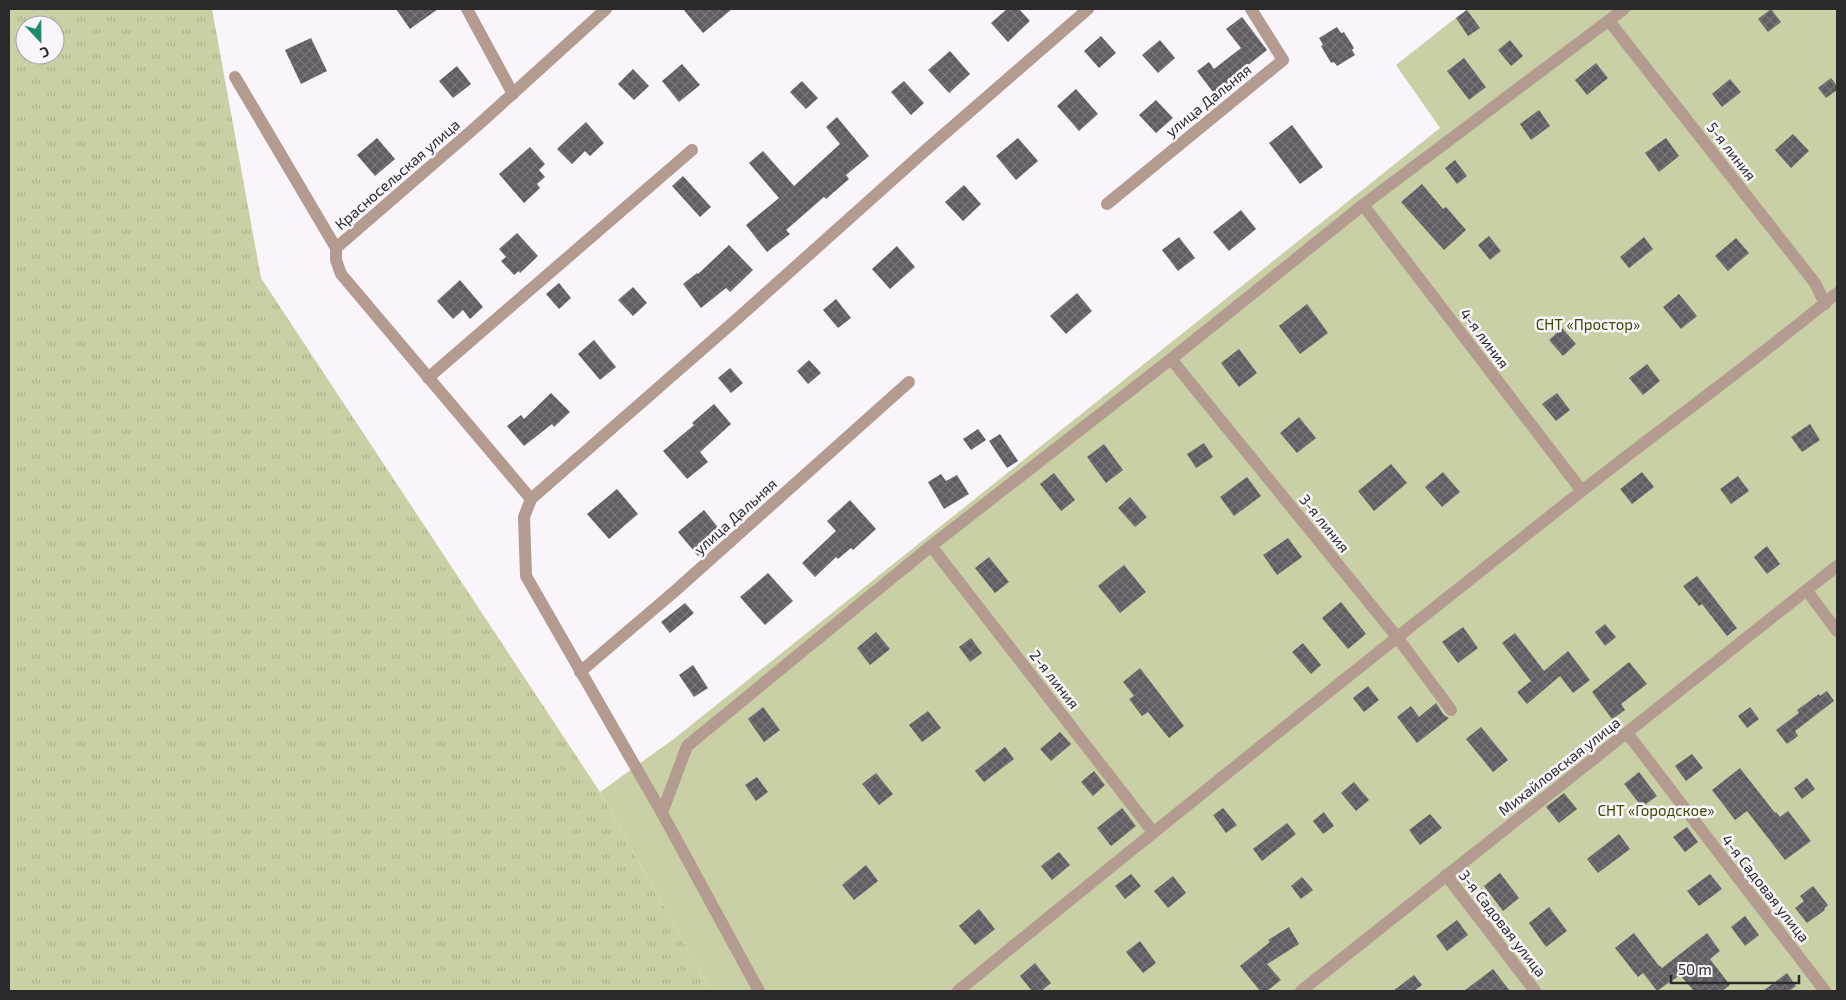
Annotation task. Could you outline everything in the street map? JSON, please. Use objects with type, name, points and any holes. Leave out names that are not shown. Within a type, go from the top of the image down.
[{"type":"street","points":[[467,9],[513,94]]},
{"type":"street","name":"Красносельская улица","points":[[531,499],[341,274],[336,260],[336,248],[513,94],[606,9]]},
{"type":"street","points":[[759,991],[662,813],[526,576],[524,518],[531,499],[738,319],[927,149],[1088,9]]},
{"type":"street","name":"улица Дальняя","points":[[1107,204],[1283,60],[1250,9]]},
{"type":"street","points":[[662,813],[687,746],[931,546],[1363,205],[1624,9]]},
{"type":"street","name":"5-я линия","points":[[1609,21],[1815,283],[1825,304]]},
{"type":"street","points":[[235,77],[336,248]]},
{"type":"street","points":[[428,378],[692,150]]},
{"type":"street","name":"4-я линия","points":[[1363,205],[1582,491]]},
{"type":"street","points":[[958,991],[1397,637],[1837,293]]},
{"type":"street","name":"3-я линия","points":[[1171,358],[1397,637],[1450,710]]},
{"type":"street","name":"улица Дальняя","points":[[580,672],[676,591],[909,382]]},
{"type":"street","name":"2-я линия","points":[[931,546],[1153,832]]},
{"type":"street","name":"Михайловская улица","points":[[1301,991],[1837,566]]},
{"type":"street","points":[[1807,591],[1837,631]]},
{"type":"street","name":"4-я Садовая улица","points":[[1627,733],[1825,991]]},
{"type":"street","name":"3-я Садовая улица","points":[[1446,875],[1535,991]]},
{"type":"green space","points":[[9,9],[212,9],[261,278],[600,792],[711,991],[9,991]]},
{"type":"green space","name":"СНТ «Простор»","points":[[1467,9],[1837,9],[1837,991],[711,991],[600,792],[675,738],[1440,128],[1396,65]]},
{"type":"building","points":[[396,9],[438,9],[410,29]]},
{"type":"building","points":[[683,9],[732,9],[703,33]]},
{"type":"building","points":[[1007,9],[1019,9],[1030,21],[1008,42],[991,23]]},
{"type":"building","points":[[1771,9],[1781,22],[1768,32],[1758,19]]},
{"type":"building","points":[[1467,10],[1480,28],[1468,36],[1456,18]]},
{"type":"building","points":[[1242,17],[1267,50],[1238,73],[1241,77],[1216,96],[1197,71],[1209,62],[1214,69],[1241,48],[1226,29]]},
{"type":"building","points":[[1337,27],[1341,33],[1344,32],[1354,48],[1352,50],[1355,55],[1337,66],[1334,62],[1331,63],[1321,46],[1323,45],[1319,38]]},
{"type":"building","points":[[1101,36],[1116,53],[1099,68],[1084,51]]},
{"type":"building","points":[[311,38],[327,71],[301,84],[285,50]]},
{"type":"building","points":[[1160,40],[1175,58],[1158,73],[1142,55]]},
{"type":"building","points":[[1510,40],[1523,56],[1511,66],[1498,50]]},
{"type":"building","points":[[950,51],[970,74],[949,93],[928,70]]},
{"type":"building","points":[[1464,58],[1486,87],[1469,100],[1447,71]]},
{"type":"building","points":[[1596,63],[1608,78],[1587,95],[1575,80]]},
{"type":"building","points":[[682,64],[700,85],[679,102],[662,81]]},
{"type":"building","points":[[457,66],[471,84],[453,98],[439,81]]},
{"type":"building","points":[[633,69],[649,86],[634,100],[618,84]]},
{"type":"building","points":[[1831,78],[1837,86],[1837,90],[1826,98],[1818,88]]},
{"type":"building","points":[[1730,79],[1741,92],[1722,107],[1712,94]]},
{"type":"building","points":[[802,81],[818,98],[806,109],[790,92]]},
{"type":"building","points":[[904,81],[924,103],[911,115],[891,92]]},
{"type":"building","points":[[1076,89],[1098,114],[1079,131],[1057,106]]},
{"type":"building","points":[[1156,100],[1173,118],[1156,133],[1139,115]]},
{"type":"building","points":[[1539,110],[1550,126],[1531,140],[1520,124]]},
{"type":"building","points":[[837,117],[869,156],[846,175],[849,179],[826,199],[824,197],[786,230],[790,234],[767,252],[746,225],[779,198],[749,163],[763,151],[794,186],[840,144],[826,127]]},
{"type":"building","points":[[586,122],[604,143],[590,156],[585,151],[572,164],[557,149]]},
{"type":"building","points":[[1292,125],[1323,167],[1300,184],[1269,143]]},
{"type":"building","points":[[1793,134],[1809,151],[1791,168],[1775,150]]},
{"type":"building","points":[[377,138],[395,159],[375,176],[357,155]]},
{"type":"building","points":[[1018,138],[1038,161],[1016,180],[996,156]]},
{"type":"building","points":[[1666,138],[1679,156],[1659,172],[1645,153]]},
{"type":"building","points":[[530,147],[545,164],[539,170],[545,177],[537,184],[540,188],[524,203],[499,174]]},
{"type":"building","points":[[1455,160],[1467,176],[1457,184],[1445,168]]},
{"type":"building","points":[[683,176],[711,207],[700,217],[672,186]]},
{"type":"building","points":[[1422,184],[1443,209],[1446,207],[1466,230],[1444,250],[1401,202]]},
{"type":"building","points":[[964,185],[981,204],[963,221],[945,202]]},
{"type":"building","points":[[1241,210],[1256,229],[1229,251],[1213,232]]},
{"type":"building","points":[[517,233],[538,256],[520,273],[519,271],[514,275],[501,261],[506,257],[499,249]]},
{"type":"building","points":[[1489,236],[1501,251],[1490,260],[1478,245]]},
{"type":"building","points":[[1179,237],[1195,258],[1178,271],[1162,250]]},
{"type":"building","points":[[1644,237],[1653,249],[1629,268],[1620,257]]},
{"type":"building","points":[[1736,238],[1749,253],[1728,271],[1715,256]]},
{"type":"building","points":[[729,245],[753,270],[730,292],[726,288],[701,308],[683,284],[698,274]]},
{"type":"building","points":[[897,246],[915,267],[890,289],[872,269]]},
{"type":"building","points":[[460,280],[483,307],[470,319],[463,310],[453,319],[437,301]]},
{"type":"building","points":[[559,283],[571,298],[559,309],[546,294]]},
{"type":"building","points":[[633,287],[647,303],[633,316],[618,300]]},
{"type":"building","points":[[1077,293],[1092,311],[1066,334],[1050,316]]},
{"type":"building","points":[[1679,294],[1697,316],[1681,329],[1663,307]]},
{"type":"building","points":[[836,299],[851,318],[838,328],[823,310]]},
{"type":"building","points":[[1307,304],[1328,333],[1300,354],[1279,326]]},
{"type":"building","points":[[1562,328],[1576,344],[1563,356],[1549,340]]},
{"type":"building","points":[[594,340],[616,367],[600,380],[578,354]]},
{"type":"building","points":[[1239,349],[1257,373],[1239,387],[1221,363]]},
{"type":"building","points":[[809,360],[821,373],[808,384],[797,371]]},
{"type":"building","points":[[1647,364],[1660,381],[1643,395],[1629,378]]},
{"type":"building","points":[[730,368],[743,383],[731,393],[718,378]]},
{"type":"building","points":[[551,393],[570,412],[554,427],[552,424],[524,446],[507,426],[521,415],[524,419]]},
{"type":"building","points":[[1557,393],[1570,410],[1556,421],[1542,404]]},
{"type":"building","points":[[714,404],[731,424],[700,452],[708,462],[687,479],[663,451],[694,425],[692,423]]},
{"type":"building","points":[[1299,417],[1316,438],[1297,453],[1280,433]]},
{"type":"building","points":[[1810,424],[1820,440],[1802,452],[1791,437]]},
{"type":"building","points":[[978,429],[986,440],[971,450],[963,439]]},
{"type":"building","points":[[1000,434],[1018,461],[1007,468],[989,441]]},
{"type":"building","points":[[1204,443],[1213,457],[1196,468],[1187,454]]},
{"type":"building","points":[[1104,444],[1123,470],[1106,483],[1087,457]]},
{"type":"building","points":[[1391,464],[1407,483],[1374,511],[1358,491]]},
{"type":"building","points":[[1443,472],[1460,492],[1442,507],[1425,487]]},
{"type":"building","points":[[1642,472],[1654,487],[1632,504],[1620,489]]},
{"type":"building","points":[[1054,473],[1075,500],[1061,511],[1040,484]]},
{"type":"building","points":[[941,474],[946,481],[957,475],[969,494],[944,509],[928,482]]},
{"type":"building","points":[[1738,476],[1749,491],[1731,504],[1720,489]]},
{"type":"building","points":[[1247,477],[1261,496],[1234,516],[1220,497]]},
{"type":"building","points":[[617,489],[638,514],[609,539],[587,514]]},
{"type":"building","points":[[1130,497],[1147,517],[1135,527],[1118,508]]},
{"type":"building","points":[[850,500],[876,529],[853,550],[851,548],[838,559],[836,557],[815,577],[802,563],[836,531],[827,521]]},
{"type":"building","points":[[704,510],[724,535],[698,556],[678,532]]},
{"type":"building","points":[[1288,538],[1302,557],[1277,575],[1263,555]]},
{"type":"building","points":[[1767,546],[1780,564],[1767,574],[1754,557]]},
{"type":"building","points":[[989,557],[1009,582],[995,593],[975,568]]},
{"type":"building","points":[[1124,565],[1146,592],[1120,613],[1098,586]]},
{"type":"building","points":[[768,573],[793,601],[765,625],[740,597]]},
{"type":"building","points":[[1697,576],[1737,628],[1727,636],[1702,604],[1699,606],[1683,586]]},
{"type":"building","points":[[1341,602],[1366,634],[1348,649],[1322,618]]},
{"type":"building","points":[[685,603],[694,613],[670,633],[661,622]]},
{"type":"building","points":[[1605,624],[1616,637],[1605,646],[1595,632]]},
{"type":"building","points":[[1463,627],[1478,648],[1458,663],[1442,642]]},
{"type":"building","points":[[876,632],[890,649],[870,665],[857,648]]},
{"type":"building","points":[[1515,633],[1544,671],[1568,651],[1590,680],[1573,693],[1560,676],[1527,704],[1517,692],[1531,681],[1502,643]]},
{"type":"building","points":[[971,638],[982,653],[970,662],[959,647]]},
{"type":"building","points":[[1303,643],[1321,665],[1311,674],[1292,652]]},
{"type":"building","points":[[1629,662],[1647,684],[1621,704],[1625,710],[1612,719],[1592,692]]},
{"type":"building","points":[[693,665],[708,688],[694,697],[679,675]]},
{"type":"building","points":[[1140,668],[1184,726],[1169,738],[1148,712],[1142,716],[1129,699],[1134,696],[1123,682]]},
{"type":"building","points":[[1368,686],[1379,700],[1364,712],[1353,698]]},
{"type":"building","points":[[1827,691],[1834,701],[1795,731],[1798,736],[1787,744],[1776,730],[1799,713],[1797,710],[1819,694],[1820,696]]},
{"type":"building","points":[[1436,703],[1444,715],[1449,718],[1417,743],[1397,717],[1411,706],[1419,717]]},
{"type":"building","points":[[763,707],[780,730],[764,742],[748,719]]},
{"type":"building","points":[[1750,707],[1759,719],[1747,728],[1738,716]]},
{"type":"building","points":[[928,711],[941,728],[922,742],[909,725]]},
{"type":"building","points":[[1481,727],[1508,760],[1493,772],[1466,739]]},
{"type":"building","points":[[1060,732],[1071,744],[1051,761],[1040,749]]},
{"type":"building","points":[[1005,747],[1014,759],[984,782],[975,771]]},
{"type":"building","points":[[1692,754],[1703,768],[1686,781],[1675,766]]},
{"type":"building","points":[[1740,768],[1775,813],[1780,817],[1788,811],[1811,841],[1785,860],[1747,811],[1735,820],[1712,790]]},
{"type":"building","points":[[1094,771],[1105,785],[1093,796],[1081,782]]},
{"type":"building","points":[[1639,772],[1657,796],[1642,807],[1624,784]]},
{"type":"building","points":[[876,773],[893,794],[879,805],[862,784]]},
{"type":"building","points":[[757,777],[768,792],[756,801],[745,785]]},
{"type":"building","points":[[1807,778],[1815,789],[1802,799],[1794,788]]},
{"type":"building","points":[[1354,782],[1369,800],[1356,811],[1341,793]]},
{"type":"building","points":[[1564,793],[1577,809],[1559,823],[1546,807]]},
{"type":"building","points":[[1122,808],[1136,826],[1111,846],[1097,828]]},
{"type":"building","points":[[1223,808],[1237,825],[1226,833],[1213,815]]},
{"type":"building","points":[[1324,812],[1334,826],[1323,834],[1313,821]]},
{"type":"building","points":[[1430,814],[1442,828],[1420,845],[1409,830]]},
{"type":"building","points":[[1287,823],[1296,834],[1262,861],[1253,849]]},
{"type":"building","points":[[1687,827],[1698,842],[1685,852],[1673,837]]},
{"type":"building","points":[[1619,834],[1630,849],[1598,873],[1587,859]]},
{"type":"building","points":[[1059,852],[1070,865],[1052,880],[1041,866]]},
{"type":"building","points":[[866,865],[878,881],[854,900],[842,885]]},
{"type":"building","points":[[1500,873],[1519,898],[1503,911],[1484,886]]},
{"type":"building","points":[[1131,874],[1141,886],[1125,899],[1115,886]]},
{"type":"building","points":[[1710,874],[1722,889],[1699,906],[1687,891]]},
{"type":"building","points":[[1173,876],[1186,893],[1168,908],[1154,891]]},
{"type":"building","points":[[1302,877],[1313,890],[1301,899],[1291,886]]},
{"type":"building","points":[[1813,886],[1828,905],[1825,910],[1807,923],[1795,908],[1804,901],[1800,896]]},
{"type":"building","points":[[1549,907],[1567,931],[1546,947],[1529,923]]},
{"type":"building","points":[[979,909],[995,929],[975,945],[959,926]]},
{"type":"building","points":[[1745,916],[1759,935],[1745,946],[1731,927]]},
{"type":"building","points":[[1457,920],[1468,935],[1447,951],[1436,936]]},
{"type":"building","points":[[1289,927],[1299,944],[1267,964],[1281,980],[1267,991],[1260,991],[1240,966],[1270,942],[1268,940]]},
{"type":"building","points":[[1634,933],[1662,968],[1707,933],[1720,951],[1710,959],[1730,985],[1722,991],[1694,991],[1680,975],[1657,991],[1643,973],[1638,977],[1615,948]]},
{"type":"building","points":[[1140,941],[1156,963],[1143,973],[1126,952]]},
{"type":"building","points":[[1035,963],[1051,983],[1041,991],[1032,991],[1020,976]]},
{"type":"building","points":[[1493,969],[1510,991],[1464,991]]},
{"type":"building","points":[[1787,973],[1796,986],[1789,991],[1763,991]]},
{"type":"building","points":[[1414,975],[1422,985],[1414,991],[1393,991]]},
{"type":"park label","name":"СНТ «Городское»","points":[[1656,810]]}]
